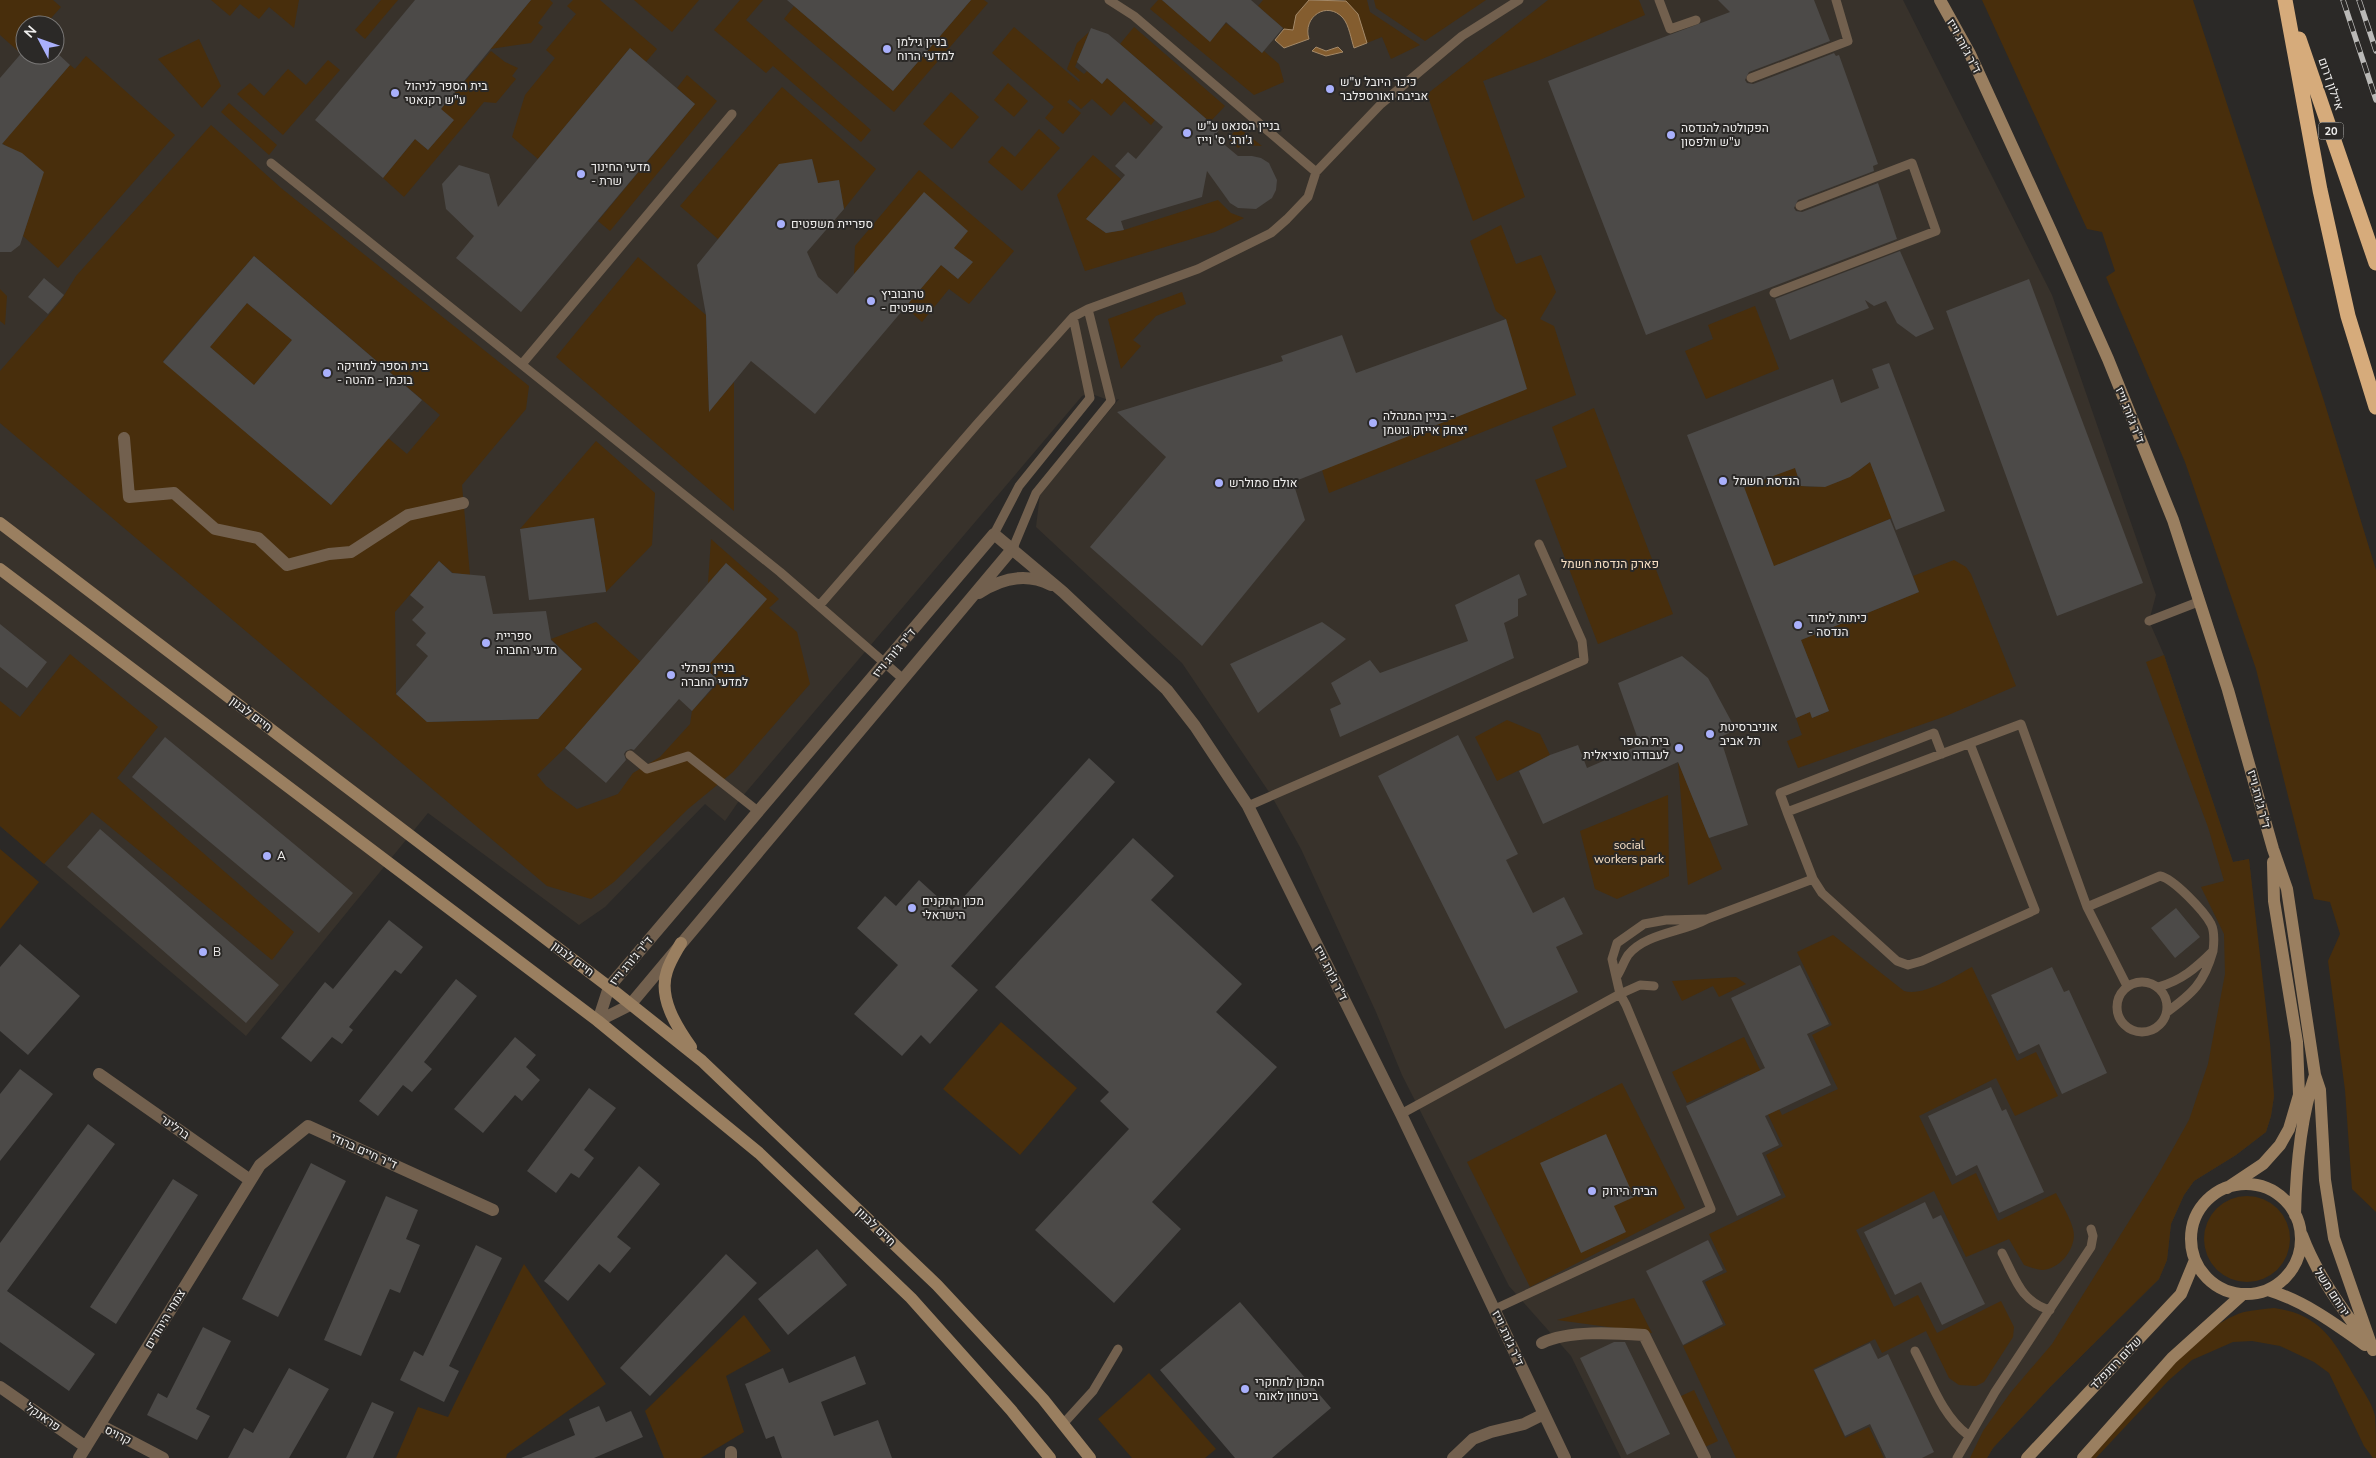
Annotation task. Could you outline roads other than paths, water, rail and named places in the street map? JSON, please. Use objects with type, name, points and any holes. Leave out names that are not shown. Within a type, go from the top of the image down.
[{"type":"highway","name":"איילון דרום","points":[[2285,0],[2376,263]]},
{"type":"highway","points":[[2285,0],[2320,190],[2348,316],[2376,407]]},
{"type":"street","name":"ד\"ר ג'ורג וייז","points":[[1940,0],[1970,54],[2108,359],[2173,520],[2247,752],[2273,849],[2287,889],[2315,1075],[2309,1095],[2296,1176],[2295,1215]]},
{"type":"street","points":[[124,438],[129,497],[174,493],[215,529],[258,538],[287,565],[329,554],[351,552],[408,515],[463,504]]},
{"type":"street","name":"חיים לבנון","points":[[0,523],[609,987],[702,1061],[937,1285],[1043,1399],[1090,1458]]},
{"type":"street","name":"ד\"ר ג'ורג וייז","points":[[598,1021],[609,987],[994,534],[1013,548],[1063,592],[1178,703],[1248,806],[1401,1114],[1564,1458]]},
{"type":"street","name":"ד\"ר ג'ורג וייז","points":[[598,1021],[630,1004],[963,605],[1013,548]]},
{"type":"street","points":[[0,569],[598,1021],[759,1153],[912,1298],[1011,1410],[1050,1458]]},
{"type":"street","points":[[963,605],[990,586],[1015,577],[1038,580],[1063,592]]},
{"type":"street","name":"ד\"ר ג'ורג וייז","points":[[2226,1188],[2262,1164],[2280,1145],[2289,1128],[2299,1095],[2296,1042],[2274,901],[2273,849]]},
{"type":"street","points":[[681,943],[666,971],[664,984],[672,1017],[682,1035],[702,1061]]},
{"type":"street","name":"ברלינר","points":[[99,1074],[250,1180]]},
{"type":"street","points":[[2315,1075],[2320,1090],[2324,1180],[2334,1238],[2375,1353]]},
{"type":"street","name":"ד\"ר חיים ברודי","points":[[250,1180],[260,1164],[308,1126],[493,1210]]},
{"type":"street","name":"צמחי היהודים","points":[[82,1453],[250,1180]]},
{"type":"street","points":[[2250,1185],[2273,1192],[2286,1202],[2295,1215],[2300,1228],[2298,1257],[2291,1271],[2268,1290],[2243,1294],[2228,1292],[2214,1284],[2203,1274],[2195,1260],[2191,1245],[2196,1217],[2208,1200],[2226,1188],[2250,1185]]},
{"type":"street","name":"ירוחם משל","points":[[2300,1228],[2310,1258],[2325,1285],[2375,1353]]},
{"type":"street","name":"שלום רוזנפלד","points":[[2027,1458],[2181,1294],[2195,1260]]},
{"type":"street","name":"ירוחם משל","points":[[2268,1290],[2285,1295],[2314,1309],[2375,1353]]},
{"type":"street","points":[[2083,1458],[2172,1358],[2243,1294]]},
{"type":"street","points":[[1542,1343],[1554,1337],[1621,1333],[1644,1335],[1705,1458]]},
{"type":"street","name":"פראנקל","points":[[0,1387],[82,1453]]},
{"type":"street","points":[[1453,1458],[1473,1439],[1491,1432],[1524,1424],[1544,1414]]},
{"type":"street","name":"קרויס","points":[[100,1426],[164,1458]]},
{"type":"lane","points":[[1110,0],[1134,16],[1316,172]]},
{"type":"lane","points":[[819,606],[1073,317],[1088,309],[1198,269],[1262,238],[1287,219],[1308,196],[1316,172],[1381,104],[1468,32],[1519,0]]},
{"type":"lane","points":[[1660,0],[1670,29],[1696,20]]},
{"type":"lane","points":[[1751,78],[1848,41],[1836,0]]},
{"type":"lane","points":[[522,364],[732,114]]},
{"type":"lane","points":[[271,163],[780,572],[902,678]]},
{"type":"lane","points":[[1774,293],[1936,231],[1912,163],[1800,206]]},
{"type":"lane","points":[[1013,548],[1036,493],[1111,402],[1088,309]]},
{"type":"lane","points":[[994,534],[1019,486],[1090,398],[1073,317]]},
{"type":"lane","points":[[1248,806],[1584,660],[1582,641],[1539,544]]},
{"type":"lane","points":[[2149,621],[2198,602]]},
{"type":"lane","points":[[1787,812],[2021,724],[2087,907],[2127,986]]},
{"type":"lane","points":[[1942,754],[1934,733],[1780,793],[1813,879],[1822,893],[1897,961],[1908,964],[1922,961],[2035,910],[1970,744]]},
{"type":"lane","points":[[630,755],[647,769],[688,756],[759,812]]},
{"type":"lane","points":[[2087,907],[2160,876],[2169,878],[2178,885],[2211,924],[2213,951],[2206,974],[2193,992],[2167,1012]]},
{"type":"lane","points":[[1618,976],[1628,955],[1639,945],[1651,938],[1693,927],[1707,919],[1813,879]]},
{"type":"lane","points":[[1495,1309],[1711,1209],[1652,1065],[1620,994],[1618,976],[1612,959],[1617,943],[1644,924],[1666,920],[1707,919]]},
{"type":"lane","points":[[2158,987],[2173,983],[2190,973],[2213,951]]},
{"type":"lane","points":[[2142,981],[2158,987],[2166,998],[2167,1012],[2164,1020],[2151,1031],[2142,1032],[2126,1028],[2118,1015],[2116,1007],[2121,992],[2127,986],[2142,981]]},
{"type":"lane","points":[[1401,1114],[1620,994],[1640,985],[1654,986]]},
{"type":"lane","points":[[1956,1458],[1968,1435],[2092,1247],[2093,1236],[2091,1229]]},
{"type":"lane","points":[[2002,1253],[2021,1290],[2035,1306],[2050,1310]]},
{"type":"lane","points":[[1063,1424],[1093,1391],[1118,1349]]},
{"type":"lane","points":[[1915,1351],[1948,1416],[1956,1427],[1968,1435]]},
{"type":"railway","points":[[2343,0],[2376,100]]},
{"type":"railway","points":[[2359,0],[2376,51]]},
{"type":"place","name":"בניין גילמן למדעי הרוח","points":[[887,49]]},
{"type":"place","name":"כיכר היובל ע\"ש אביבה ואורספלבר","points":[[1330,89]]},
{"type":"place","name":"בית הספר לניהול ע\"ש רקנאטי","points":[[395,93]]},
{"type":"place","name":"בניין הסנאט ע\"ש ג'ורג' ס' וייז","points":[[1187,133]]},
{"type":"place","name":"הפקולטה להנדסה ע\"ש וולפסון","points":[[1671,135]]},
{"type":"place","name":"מדעי החינוך - שרת","points":[[581,174]]},
{"type":"place","name":"ספריית משפטים","points":[[781,224]]},
{"type":"place","name":"טרובוביץ - משפטים","points":[[871,301]]},
{"type":"place","name":"בית הספר למוזיקה - בוכמן - מהטה","points":[[327,373]]},
{"type":"place","name":"בניין המנהלה - יצחק אייזק גוטמן","points":[[1373,423]]},
{"type":"place","name":"הנדסת חשמל","points":[[1723,481]]},
{"type":"place","name":"אולם סמולרש","points":[[1219,483]]},
{"type":"place","name":"כיתות לימוד - הנדסה","points":[[1798,625]]},
{"type":"place","name":"ספריית מדעי החברה","points":[[486,643]]},
{"type":"place","name":"בניין נפתלי למדעי החברה","points":[[671,675]]},
{"type":"place","name":"אוניברסיטת תל אביב","points":[[1710,734]]},
{"type":"place","name":"בית הספר לעבודה סוציאלית","points":[[1679,748]]},
{"type":"place","name":"A","points":[[267,856]]},
{"type":"place","name":"מכון התקנים הישראלי","points":[[912,908]]},
{"type":"place","name":"B","points":[[203,952]]},
{"type":"place","name":"הבית הירוק","points":[[1592,1191]]},
{"type":"place","name":"המכון למחקרי ביטחון לאומי","points":[[1245,1389]]},
{"type":"park label","name":"פארק הנדסת חשמל","points":[[1610,564]]},
{"type":"park label","name":"social workers park","points":[[1629,852]]}]
